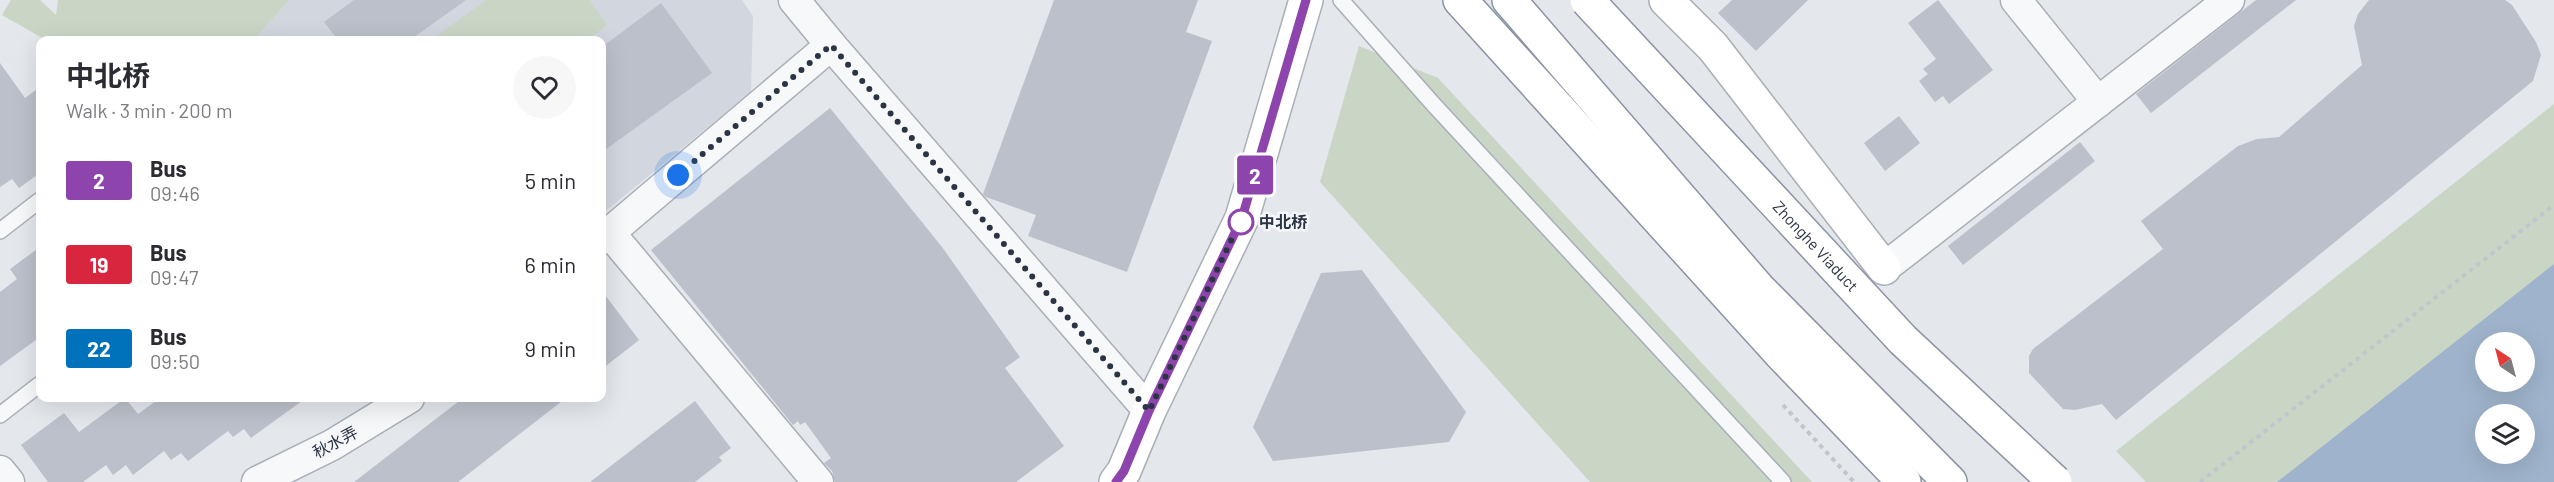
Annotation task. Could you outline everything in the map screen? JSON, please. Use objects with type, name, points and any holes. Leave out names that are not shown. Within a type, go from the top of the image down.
[{"type":"main road","points":[[1116,482],[1124,471],[1149,411],[1242,218],[1306,0]]},
{"type":"main road","points":[[1460,0],[1780,353],[1905,482]]},
{"type":"main road","points":[[1508,0],[1556,104]]},
{"type":"main road","points":[[1508,0],[1759,289],[1950,482]]},
{"type":"main road","name":"Zhonghe Viaduct","points":[[1587,0],[1694,118],[1903,340],[2055,482]]},
{"type":"main road","points":[[1666,0],[1713,47],[1884,268]]},
{"type":"street","points":[[794,0],[1149,411]]},
{"type":"street","points":[[2016,0],[2098,102]]},
{"type":"street","points":[[1884,268],[2229,0]]},
{"type":"street","points":[[606,235],[831,45]]},
{"type":"street","points":[[606,237],[818,482]]},
{"type":"street","name":"秋水弄","points":[[258,482],[333,445],[404,402]]},
{"type":"street","points":[[0,471],[9,482]]},
{"type":"lane","points":[[1341,0],[1434,105],[1783,482]]},
{"type":"lane","points":[[0,231],[36,209]]},
{"type":"lane","points":[[0,415],[36,387]]},
{"type":"path","points":[[2199,482],[2554,204]]},
{"type":"shaded area","points":[[289,0],[742,0],[753,16],[751,92],[606,211],[606,36],[258,36]]},
{"type":"green space","points":[[11,0],[40,0],[56,15],[58,0],[289,0],[258,36],[39,36],[2,15]]},
{"type":"green space","points":[[486,0],[589,0],[607,25],[592,36],[436,36]]},
{"type":"green space","points":[[1359,46],[1438,78],[1812,482],[1590,482],[1320,182]]},
{"type":"green space","points":[[2554,104],[2554,265],[2278,482],[2146,482],[2116,451]]},
{"type":"water","points":[[2554,264],[2554,482],[2277,482]]},
{"type":"building","points":[[354,0],[466,0],[416,36],[335,36],[324,22]]},
{"type":"building","points":[[1054,0],[1198,0],[1186,32],[1212,41],[1127,272],[1028,236],[1036,215],[983,194]]},
{"type":"building","points":[[1732,0],[1808,0],[1756,51],[1718,13]]},
{"type":"building","points":[[1938,0],[1993,70],[1949,104],[1943,96],[1935,102],[1919,81],[1928,74],[1923,69],[1936,59],[1908,23]]},
{"type":"building","points":[[2256,0],[2296,0],[2151,113],[2136,94]]},
{"type":"building","points":[[2369,0],[2505,0],[2512,5],[2536,42],[2541,55],[2533,81],[2116,420],[2102,404],[2075,410],[2063,409],[2029,373],[2029,356],[2033,349],[2163,249],[2141,221],[2238,146],[2257,139],[2279,137],[2362,65],[2354,26],[2358,14]]},
{"type":"building","points":[[661,3],[712,73],[606,149],[606,44]]},
{"type":"building","points":[[0,63],[25,98],[36,90],[36,176],[19,188],[12,179],[0,187]]},
{"type":"building","points":[[830,108],[942,247],[1020,357],[1005,368],[1064,446],[1016,482],[835,482],[832,471],[824,463],[831,458],[805,422],[800,425],[798,421],[793,425],[651,250]]},
{"type":"building","points":[[1899,116],[1920,143],[1885,171],[1864,143]]},
{"type":"building","points":[[2080,142],[2095,161],[1963,265],[1948,246]]},
{"type":"building","points":[[36,250],[36,340],[0,366],[0,292],[17,279],[10,269]]},
{"type":"building","points":[[1362,270],[1466,412],[1449,442],[1273,461],[1253,427],[1321,273]]},
{"type":"building","points":[[606,296],[639,340],[606,366]]},
{"type":"building","points":[[695,401],[731,448],[719,457],[722,461],[695,482],[590,482]]},
{"type":"building","points":[[120,402],[128,402],[138,414],[154,402],[300,402],[251,438],[244,429],[233,437],[228,431],[188,461],[181,453],[171,460],[164,451],[133,475],[126,465],[113,475],[106,465],[83,482],[48,482],[21,445],[64,413],[79,432]]},
{"type":"building","points":[[458,402],[561,402],[458,482],[354,482]]},
{"type":"bus line","name":"2","points":[[1116,482],[1124,471],[1149,411],[1242,218],[1306,0]]},
{"type":"place","name":"中北桥","points":[[1241,222]]},
{"type":"route","points":[[678,175],[831,45],[1149,411],[1242,218],[1241,222]]}]
